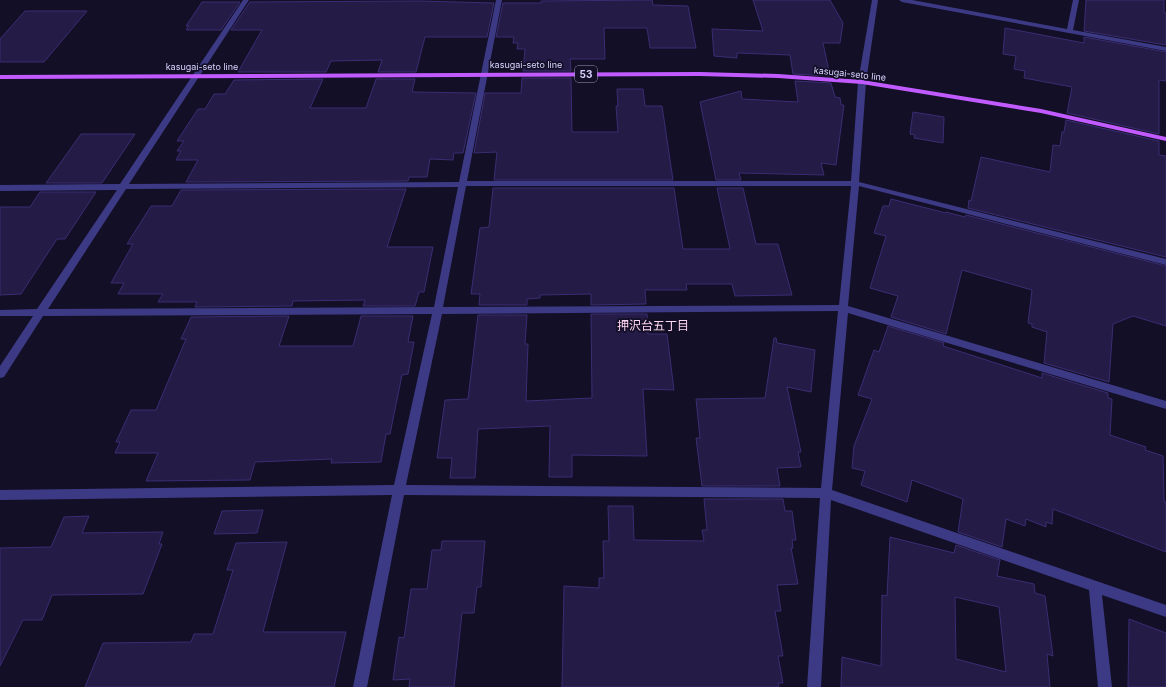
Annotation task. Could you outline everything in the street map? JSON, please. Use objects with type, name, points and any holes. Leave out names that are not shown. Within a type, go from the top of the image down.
[{"type":"main road","name":"kasugai-seto line","points":[[0,77],[484,74],[700,74],[778,76],[862,82],[1041,111],[1166,139]]},
{"type":"street","points":[[0,374],[246,0]]},
{"type":"street","points":[[360,687],[399,490],[438,310],[499,0]]},
{"type":"street","points":[[814,687],[826,494],[842,308],[855,183],[862,82],[875,0]]},
{"type":"street","points":[[902,0],[1166,49]]},
{"type":"street","points":[[1070,31],[1076,0]]},
{"type":"street","points":[[0,188],[463,184],[855,183],[1166,262]]},
{"type":"street","points":[[0,313],[842,308],[1166,405]]},
{"type":"street","points":[[0,496],[399,490],[826,494],[1166,611]]},
{"type":"street","points":[[1095,586],[1105,687]]},
{"type":"building","points":[[652,0],[653,5],[688,6],[696,48],[650,48],[647,28],[604,28],[605,59],[570,59],[571,71],[523,71],[525,49],[517,49],[518,43],[513,43],[514,37],[496,37],[503,3],[541,3],[541,1]]},
{"type":"building","points":[[753,0],[830,0],[843,23],[840,43],[823,43],[830,76],[793,74],[790,55],[737,53],[737,58],[714,56],[712,29],[763,31]]},
{"type":"building","points":[[1086,0],[1164,0],[1164,13],[1166,13],[1166,45],[1084,31]]},
{"type":"building","points":[[419,1],[494,3],[487,37],[425,37],[416,72],[378,72],[382,60],[331,61],[326,72],[238,72],[262,30],[231,30],[250,2]]},
{"type":"building","points":[[202,2],[240,2],[221,30],[186,30],[189,26],[186,26]]},
{"type":"building","points":[[25,11],[87,11],[44,62],[0,62],[0,39]]},
{"type":"building","points":[[1005,28],[1084,43],[1084,37],[1166,52],[1166,81],[1159,80],[1159,134],[1067,113],[1072,87],[1024,78],[1025,71],[1014,69],[1016,56],[1003,54]]},
{"type":"building","points":[[522,78],[571,78],[572,132],[618,132],[616,106],[618,106],[617,89],[643,89],[645,106],[662,106],[673,180],[494,180],[497,152],[474,153],[485,93],[521,93]]},
{"type":"building","points":[[323,79],[310,108],[366,108],[376,79],[415,79],[412,92],[476,93],[463,153],[454,153],[453,160],[430,159],[427,177],[409,177],[408,181],[186,182],[198,160],[176,160],[181,151],[177,151],[184,141],[177,141],[198,109],[205,109],[214,94],[225,94],[234,80]]},
{"type":"building","points":[[795,81],[831,83],[835,97],[840,98],[841,105],[844,105],[836,165],[821,163],[824,175],[739,173],[741,180],[716,180],[700,102],[741,91],[742,99],[798,102]]},
{"type":"building","points":[[913,112],[944,117],[943,143],[914,138],[915,135],[910,134]]},
{"type":"building","points":[[1066,120],[1159,141],[1159,155],[1166,156],[1166,257],[968,208],[981,157],[1050,172],[1053,145],[1060,146]]},
{"type":"building","points":[[81,134],[135,134],[102,183],[46,183]]},
{"type":"building","points":[[493,188],[674,188],[683,249],[730,249],[717,188],[743,188],[756,244],[778,244],[792,295],[735,296],[732,284],[686,284],[687,290],[645,290],[646,304],[591,305],[591,294],[540,295],[540,298],[527,299],[527,305],[479,305],[480,294],[471,294],[480,228],[489,227]]},
{"type":"building","points":[[406,189],[387,247],[433,247],[424,292],[419,292],[415,306],[363,306],[365,300],[293,301],[292,306],[195,307],[197,302],[158,302],[163,294],[118,294],[124,283],[111,283],[133,244],[127,244],[151,206],[172,206],[181,190]]},
{"type":"building","points":[[40,192],[96,192],[65,239],[57,239],[21,294],[0,295],[0,207],[30,207]]},
{"type":"building","points":[[891,199],[946,213],[965,217],[966,215],[1166,266],[1166,326],[1133,316],[1113,324],[1109,382],[1044,363],[1047,332],[1032,327],[1032,324],[1028,323],[1032,290],[962,270],[946,334],[891,317],[898,296],[870,288],[886,236],[874,233],[883,206],[889,206]]},
{"type":"building","points":[[591,314],[647,314],[648,334],[667,334],[674,390],[643,389],[647,456],[572,455],[572,477],[549,477],[550,426],[478,429],[475,478],[450,478],[452,458],[437,458],[445,400],[468,399],[478,315],[527,315],[525,344],[528,344],[526,401],[592,398]]},
{"type":"building","points":[[289,316],[279,346],[353,346],[361,316],[413,316],[408,342],[414,342],[408,374],[402,375],[390,434],[386,434],[381,462],[331,463],[332,459],[255,462],[250,480],[146,481],[158,453],[115,453],[120,442],[116,442],[131,410],[156,410],[186,339],[181,339],[191,317]]},
{"type":"building","points":[[888,326],[944,343],[943,346],[1042,378],[1042,373],[1108,393],[1108,398],[1112,399],[1110,435],[1146,447],[1145,450],[1163,456],[1164,501],[1166,502],[1166,552],[1053,509],[1052,524],[1046,522],[1046,527],[1026,519],[1025,526],[1006,519],[1002,547],[958,532],[963,499],[912,480],[907,502],[861,485],[865,471],[852,468],[854,446],[872,399],[858,395],[874,350],[879,352]]},
{"type":"building","points":[[774,338],[776,338],[777,343],[815,350],[811,392],[787,387],[801,452],[798,452],[801,467],[777,468],[780,486],[702,486],[696,438],[700,438],[696,399],[765,398]]},
{"type":"building","points":[[704,499],[783,499],[785,511],[792,511],[796,540],[792,540],[793,548],[791,548],[798,584],[777,585],[781,611],[775,611],[783,656],[778,656],[783,683],[778,683],[779,687],[562,687],[564,586],[599,588],[599,578],[604,578],[603,541],[609,541],[608,506],[633,506],[634,540],[704,541],[702,530],[707,530]]},
{"type":"building","points":[[263,510],[257,533],[214,534],[222,511]]},
{"type":"building","points":[[89,516],[82,533],[163,532],[159,544],[162,544],[143,594],[52,595],[42,620],[23,620],[0,666],[0,548],[51,547],[64,517]]},
{"type":"building","points":[[890,537],[954,553],[956,545],[1000,560],[997,576],[1034,584],[1035,593],[1045,596],[1053,656],[1047,654],[1050,687],[841,687],[842,657],[881,666],[882,595],[887,596]],"holes":[[[955,597],[999,607],[1006,672],[956,659]]]},
{"type":"building","points":[[442,541],[485,541],[481,587],[477,587],[474,613],[462,613],[454,687],[409,687],[410,679],[393,680],[399,637],[404,638],[411,589],[427,589],[432,550],[441,550]]},
{"type":"building","points":[[287,542],[263,632],[346,632],[334,687],[85,687],[103,643],[191,642],[194,634],[213,634],[233,570],[227,570],[236,543]]},
{"type":"building","points":[[1129,619],[1166,633],[1166,687],[1128,687]]},
{"type":"district","name":"押沢台五丁目","points":[[653,326]]}]
